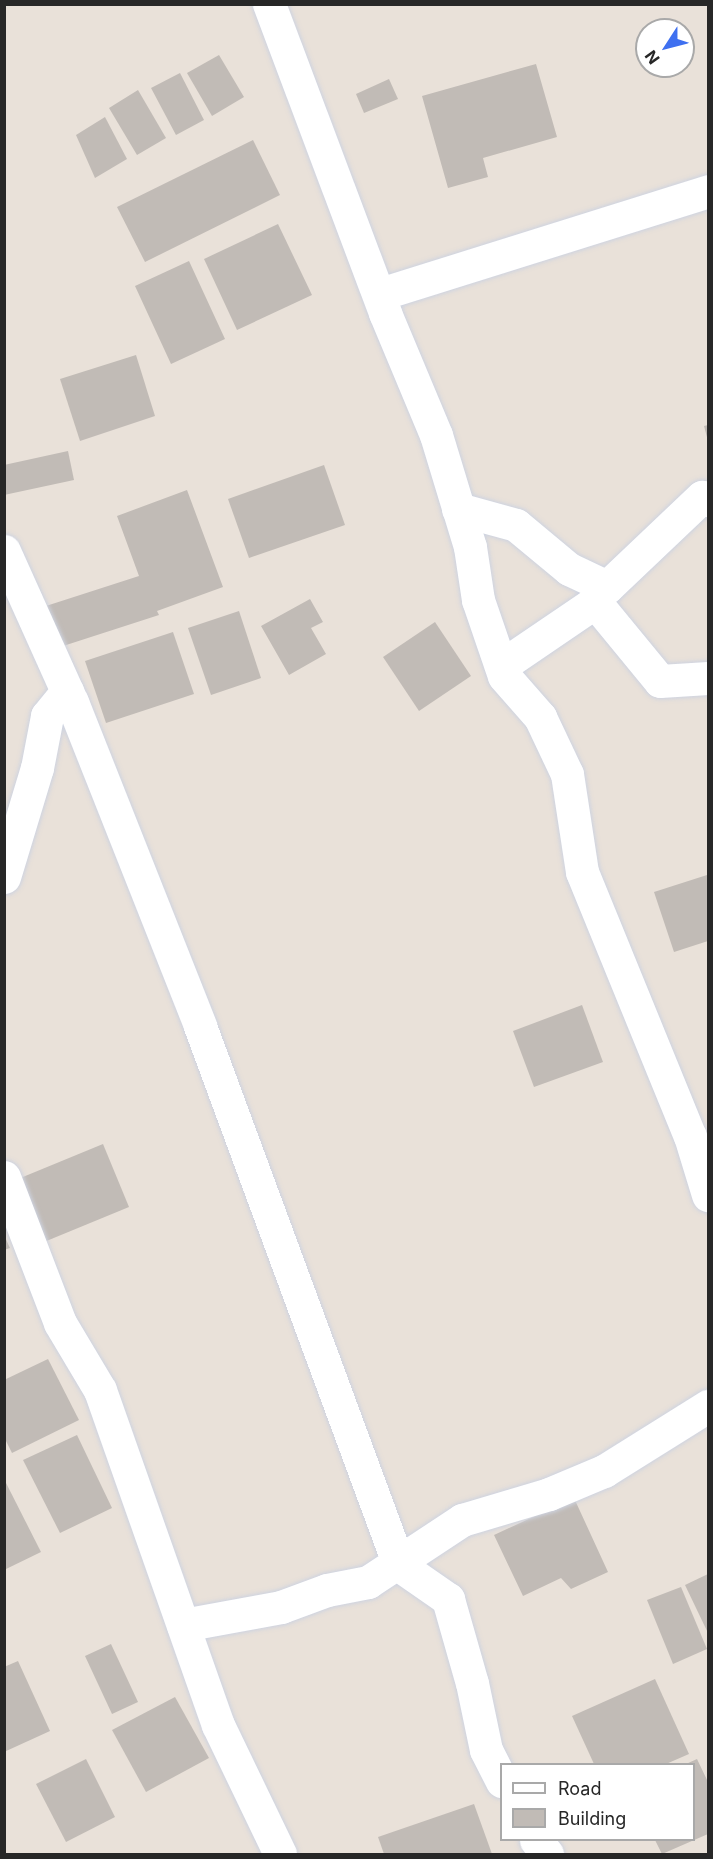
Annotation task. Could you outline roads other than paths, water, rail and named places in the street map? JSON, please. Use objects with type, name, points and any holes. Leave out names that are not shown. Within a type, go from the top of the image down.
[{"type":"street","points":[[269,4],[436,435],[470,547],[478,600],[504,676],[540,717],[567,774],[582,872],[690,1136],[708,1195]]},
{"type":"street","points":[[380,294],[708,191]]},
{"type":"street","points":[[458,509],[516,525],[569,569],[607,587],[702,497],[708,500]]},
{"type":"street","points":[[4,551],[67,691],[200,1026],[399,1564],[448,1599],[472,1683],[486,1750],[500,1779]]},
{"type":"street","points":[[501,666],[596,602],[660,681],[708,678]]},
{"type":"street","points":[[4,877],[37,768],[46,716],[67,691]]},
{"type":"street","points":[[4,1177],[60,1323],[100,1390],[218,1725],[280,1854]]},
{"type":"street","points":[[183,1625],[282,1607],[327,1590],[368,1582],[399,1564],[462,1520],[549,1494],[604,1471],[708,1406]]},
{"type":"street","points":[[537,1841],[547,1854]]}]
